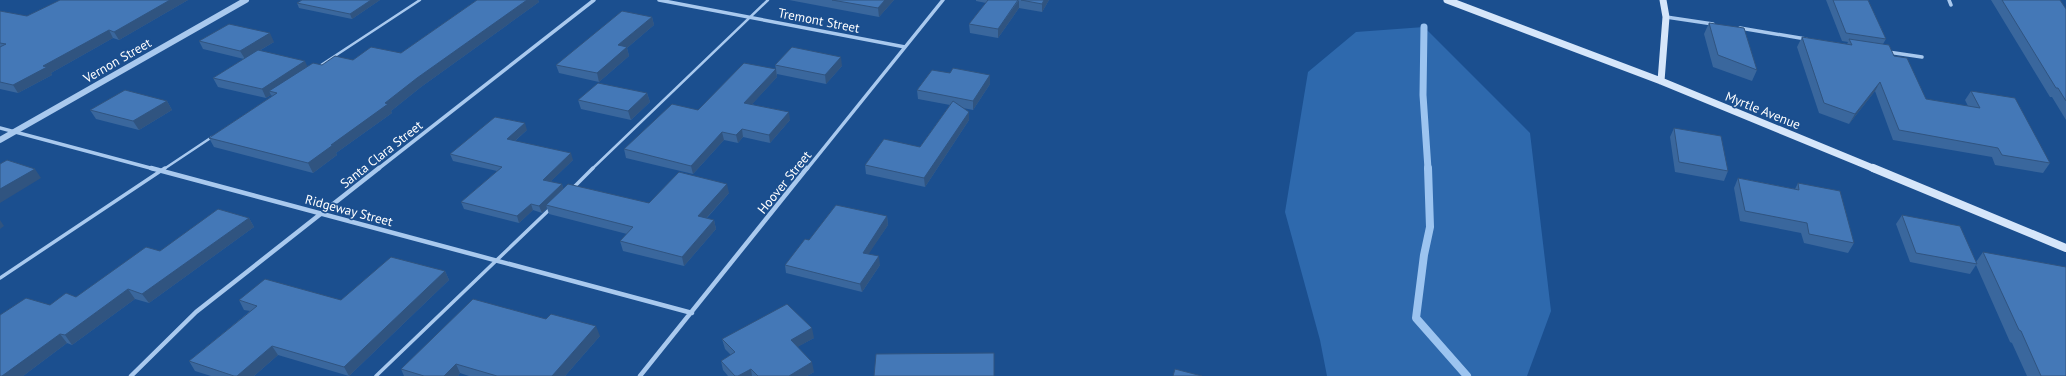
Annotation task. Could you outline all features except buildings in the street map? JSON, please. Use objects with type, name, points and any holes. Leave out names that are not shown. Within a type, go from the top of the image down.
[{"type":"main road","name":"Myrtle Avenue","points":[[1447,0],[1661,81],[2066,248]]},
{"type":"main road","points":[[1661,81],[1666,17],[1663,0]]},
{"type":"street","name":"Vernon Street","points":[[0,140],[246,0]]},
{"type":"street","name":"Santa Clara Street","points":[[131,376],[196,312],[594,0]]},
{"type":"street","name":"Tremont Street","points":[[659,0],[905,46]]},
{"type":"street","name":"Hoover Street","points":[[640,376],[943,0]]},
{"type":"street","points":[[1948,0],[1952,6]]},
{"type":"street","points":[[1666,17],[1720,25]]},
{"type":"street","points":[[1736,28],[1813,40]]},
{"type":"street","points":[[1883,51],[1922,57]]},
{"type":"street","name":"Ridgeway Street","points":[[0,128],[692,312]]},
{"type":"lane","points":[[313,70],[420,0]]},
{"type":"lane","points":[[570,190],[768,0]]},
{"type":"lane","points":[[0,278],[214,136]]},
{"type":"lane","points":[[376,376],[553,207]]},
{"type":"shaded area","points":[[1424,27],[1530,133],[1551,311],[1527,376],[1327,376],[1320,340],[1285,212],[1308,72],[1356,32]]},
{"type":"waterway","points":[[1424,27],[1423,95],[1428,169]]},
{"type":"waterway","points":[[1428,168],[1430,227],[1424,255],[1416,318],[1467,376]]}]
